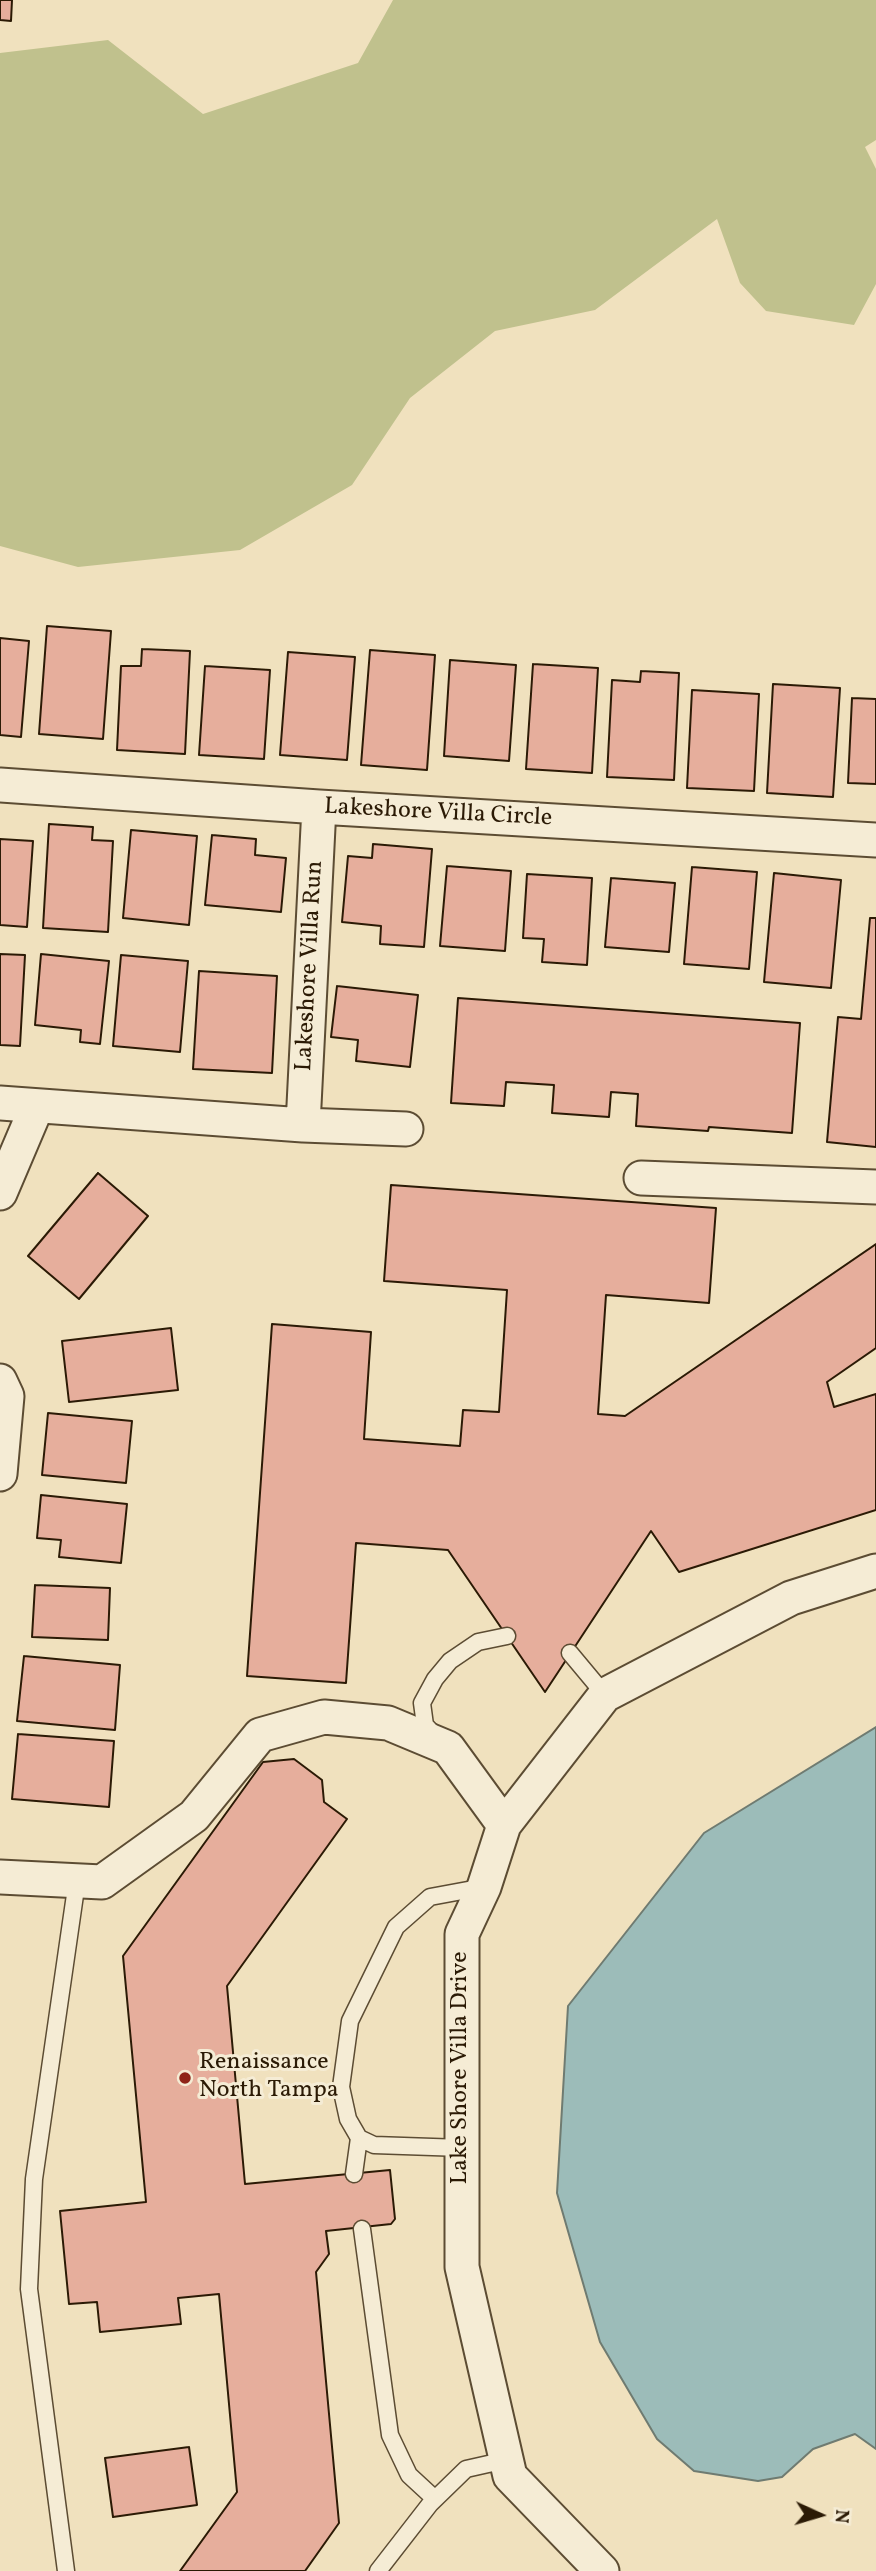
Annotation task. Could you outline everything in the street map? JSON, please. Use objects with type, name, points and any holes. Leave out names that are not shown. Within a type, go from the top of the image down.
[{"type":"street","name":"Lakeshore Villa Circle","points":[[0,785],[876,840]]},
{"type":"street","name":"Lakeshore Villa Run","points":[[303,1125],[319,807]]},
{"type":"street","points":[[0,1103],[303,1125],[406,1129]]},
{"type":"street","points":[[0,1194],[37,1106]]},
{"type":"street","points":[[641,1178],[876,1187]]},
{"type":"street","points":[[0,1381],[7,1396],[0,1474]]},
{"type":"street","name":"Lake Shore Villa Drive","points":[[602,2571],[510,2476],[462,2267],[462,1934],[484,1887],[505,1825],[605,1695],[791,1598],[876,1571]]},
{"type":"street","points":[[0,1877],[102,1882],[194,1816],[260,1735],[324,1717],[388,1723],[448,1748],[505,1825]]},
{"type":"lane","points":[[448,1748],[425,1725],[422,1703],[428,1691],[450,1661],[478,1642],[507,1636]]},
{"type":"lane","points":[[570,1653],[605,1695]]},
{"type":"lane","points":[[66,2571],[29,2289],[34,2179],[77,1881]]},
{"type":"lane","points":[[461,2148],[374,2145],[359,2138],[348,2119],[341,2087],[350,2021],[396,1927],[430,1897],[484,1887]]},
{"type":"lane","points":[[355,2174],[359,2138]]},
{"type":"lane","points":[[362,2229],[390,2435],[409,2474],[435,2499]]},
{"type":"lane","points":[[378,2571],[435,2499],[466,2469],[506,2460]]},
{"type":"green space","points":[[393,0],[876,0],[876,140],[865,147],[876,169],[876,284],[854,325],[766,311],[740,283],[717,219],[595,310],[495,331],[410,398],[352,485],[240,550],[78,567],[0,546],[0,53],[108,40],[203,114],[358,63]]},
{"type":"water","points":[[876,1727],[876,2449],[855,2434],[813,2449],[782,2477],[758,2481],[694,2471],[657,2439],[600,2342],[557,2193],[568,2006],[704,1833]]},
{"type":"building","points":[[0,0],[12,0],[11,21],[0,20]]},
{"type":"building","points":[[47,626],[111,631],[103,739],[39,734]]},
{"type":"building","points":[[0,638],[29,641],[21,737],[0,735]]},
{"type":"building","points":[[142,649],[190,651],[185,754],[117,750],[121,666],[141,666]]},
{"type":"building","points":[[370,650],[435,655],[427,770],[361,765]]},
{"type":"building","points":[[288,652],[355,657],[347,760],[280,755]]},
{"type":"building","points":[[450,660],[516,665],[509,761],[444,756]]},
{"type":"building","points":[[533,664],[598,668],[592,773],[526,769]]},
{"type":"building","points":[[205,666],[270,670],[264,759],[199,755]]},
{"type":"building","points":[[641,671],[679,673],[674,780],[607,777],[612,680],[640,682]]},
{"type":"building","points":[[773,684],[840,688],[833,797],[767,793]]},
{"type":"building","points":[[692,690],[759,694],[754,791],[687,788]]},
{"type":"building","points":[[852,698],[876,699],[876,784],[848,783]]},
{"type":"building","points":[[49,824],[93,827],[92,840],[113,841],[108,932],[43,928]]},
{"type":"building","points":[[131,830],[197,836],[189,925],[123,918]]},
{"type":"building","points":[[212,835],[256,839],[255,855],[286,858],[281,912],[205,905]]},
{"type":"building","points":[[0,839],[33,841],[27,927],[0,925]]},
{"type":"building","points":[[373,844],[432,849],[424,947],[380,944],[381,926],[342,922],[348,856],[372,858]]},
{"type":"building","points":[[447,866],[511,871],[505,951],[440,946]]},
{"type":"building","points":[[692,867],[757,872],[749,969],[684,964]]},
{"type":"building","points":[[774,873],[841,880],[831,988],[764,982]]},
{"type":"building","points":[[527,874],[592,878],[587,965],[542,962],[544,939],[523,938]]},
{"type":"building","points":[[611,878],[675,883],[669,952],[605,947]]},
{"type":"building","points":[[870,918],[876,918],[876,1147],[827,1142],[838,1017],[861,1019]]},
{"type":"building","points":[[0,954],[25,955],[20,1046],[0,1045]]},
{"type":"building","points":[[41,954],[109,961],[100,1044],[80,1042],[81,1030],[35,1025]]},
{"type":"building","points":[[121,955],[188,961],[180,1052],[113,1046]]},
{"type":"building","points":[[199,971],[277,976],[272,1073],[193,1069]]},
{"type":"building","points":[[337,986],[418,995],[410,1067],[356,1061],[358,1040],[331,1037]]},
{"type":"building","points":[[458,998],[800,1023],[792,1133],[709,1127],[708,1131],[636,1126],[638,1094],[611,1092],[609,1117],[552,1113],[554,1085],[506,1082],[504,1106],[451,1103]]},
{"type":"building","points":[[98,1173],[148,1216],[79,1299],[28,1256]]},
{"type":"building","points":[[391,1185],[716,1208],[709,1303],[606,1295],[598,1414],[625,1416],[876,1244],[876,1348],[827,1382],[834,1407],[876,1394],[876,1510],[679,1572],[651,1531],[545,1692],[448,1550],[356,1543],[346,1683],[247,1676],[272,1324],[371,1332],[364,1439],[460,1446],[463,1410],[499,1412],[507,1290],[384,1281]]},
{"type":"building","points":[[171,1328],[178,1390],[69,1402],[62,1341]]},
{"type":"building","points":[[48,1413],[132,1421],[126,1483],[42,1475]]},
{"type":"building","points":[[41,1495],[127,1504],[121,1563],[59,1557],[61,1540],[37,1538]]},
{"type":"building","points":[[35,1585],[110,1588],[108,1640],[32,1637]]},
{"type":"building","points":[[24,1656],[120,1665],[115,1730],[17,1721]]},
{"type":"building","points":[[18,1734],[114,1741],[109,1807],[12,1799]]},
{"type":"building","name":"Renaissance North Tampa","points":[[294,1759],[322,1780],[324,1802],[347,1819],[227,1986],[245,2184],[390,2170],[395,2219],[391,2224],[326,2231],[329,2254],[316,2272],[339,2523],[305,2571],[180,2571],[237,2492],[219,2294],[178,2298],[181,2324],[100,2332],[97,2302],[69,2304],[60,2211],[146,2202],[123,1956],[263,1762]]},
{"type":"building","points":[[189,2447],[197,2505],[113,2517],[105,2458]]},
{"type":"place","name":"Renaissance North Tampa","points":[[185,2078]]}]
